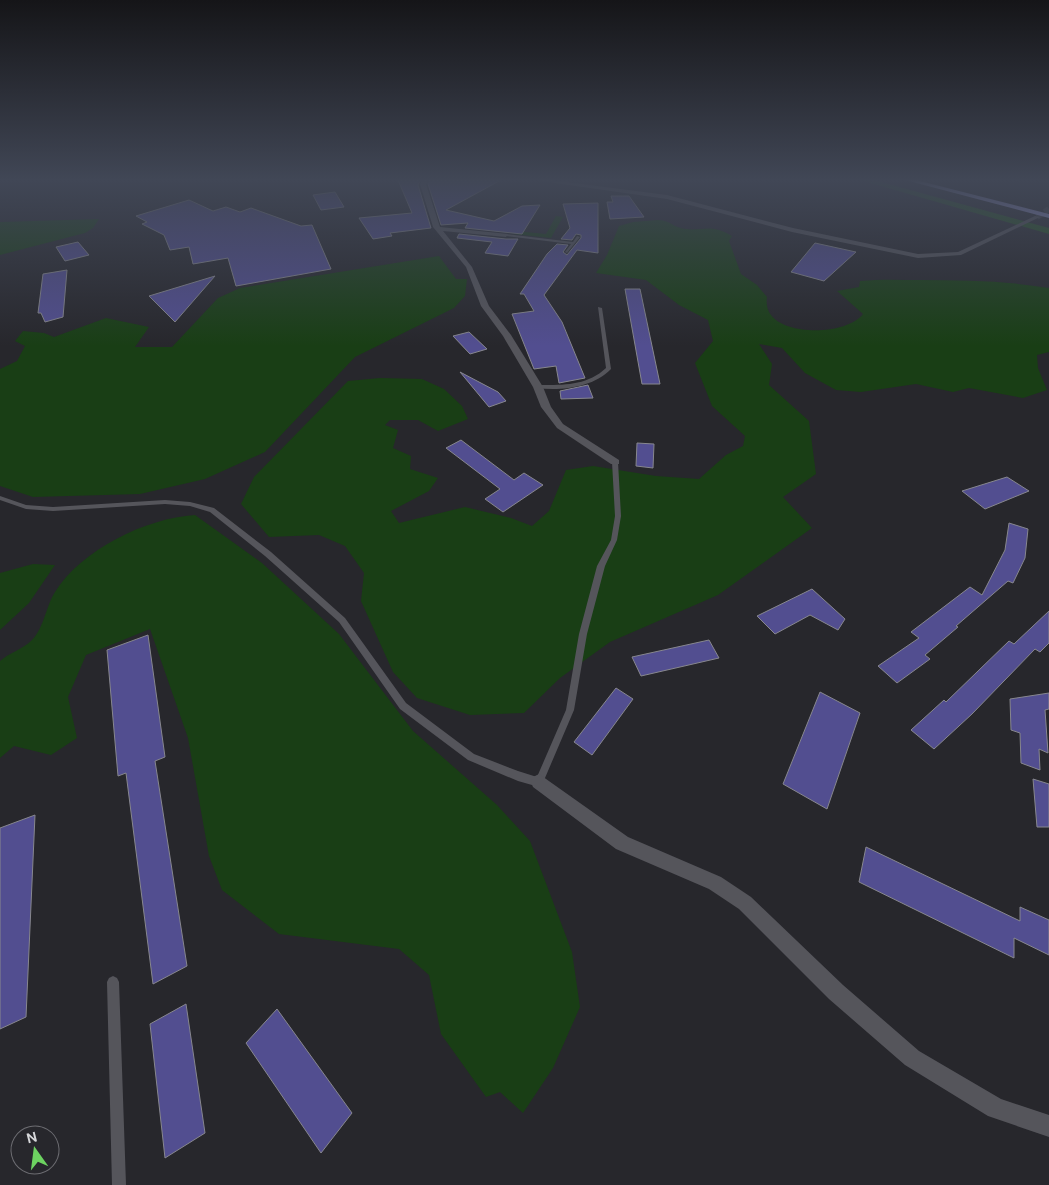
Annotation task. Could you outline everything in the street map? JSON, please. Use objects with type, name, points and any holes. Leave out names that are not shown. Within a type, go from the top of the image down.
[{"type":"street","points":[[444,235],[469,267],[485,306],[507,335],[538,388],[546,407],[560,426],[615,462]]},
{"type":"street","points":[[818,235],[918,256],[959,254],[1000,235]]},
{"type":"street","points":[[540,782],[622,843],[715,883],[745,903],[836,992],[912,1058],[996,1108],[1049,1126]]},
{"type":"lane","points":[[509,235],[574,243]]},
{"type":"lane","points":[[567,252],[578,237]]},
{"type":"lane","points":[[538,388],[577,386],[603,376],[609,368],[600,308]]},
{"type":"lane","points":[[0,498],[26,507],[53,509],[166,502],[190,504],[212,510],[282,566],[342,620],[403,706],[471,757],[518,776],[540,782],[570,710],[583,634],[600,566],[614,540],[618,516],[615,462]]},
{"type":"lane","points":[[113,982],[119,1185]]},
{"type":"green space","points":[[0,235],[76,235],[0,255]]},
{"type":"green space","points":[[525,235],[553,235],[551,238]]},
{"type":"green space","points":[[615,235],[731,235],[732,236],[729,241],[741,274],[757,285],[767,297],[767,306],[771,315],[789,327],[802,329],[831,329],[855,321],[863,314],[837,291],[859,287],[860,281],[970,281],[1049,288],[1049,352],[1037,355],[1038,368],[1047,390],[1023,398],[969,388],[953,392],[916,384],[861,392],[836,390],[805,373],[782,348],[759,344],[772,364],[769,385],[809,421],[816,474],[783,497],[812,528],[718,595],[610,642],[560,678],[524,713],[470,715],[417,698],[393,672],[361,601],[364,573],[345,546],[319,535],[269,537],[241,504],[254,477],[348,381],[380,378],[422,379],[444,389],[462,406],[468,419],[438,431],[418,420],[390,420],[385,425],[398,430],[393,448],[411,456],[410,469],[438,478],[429,491],[391,511],[399,523],[465,507],[511,518],[532,526],[549,511],[566,470],[593,466],[656,476],[699,479],[726,455],[743,446],[745,436],[712,406],[695,363],[713,341],[708,320],[679,305],[646,280],[596,273],[607,255]]},
{"type":"green space","points":[[439,256],[456,279],[467,279],[465,296],[454,308],[355,357],[265,452],[205,479],[140,494],[33,497],[0,486],[0,369],[17,361],[25,346],[15,341],[23,331],[44,333],[54,337],[106,318],[149,327],[135,347],[172,347],[218,298],[240,288]]},
{"type":"green space","points":[[195,515],[262,563],[339,634],[413,731],[497,805],[530,841],[572,952],[580,1007],[553,1068],[523,1113],[500,1092],[486,1097],[441,1034],[429,975],[399,949],[279,934],[222,890],[209,856],[188,738],[150,629],[86,655],[68,697],[77,738],[51,755],[14,746],[0,758],[0,661],[28,643],[36,635],[55,592],[66,577],[98,550],[116,539],[156,522]]},
{"type":"green space","points":[[33,564],[55,565],[29,603],[0,630],[0,573]]},
{"type":"building","points":[[164,235],[316,235],[331,269],[236,286],[228,258],[193,264],[189,247],[170,250]]},
{"type":"building","points":[[371,235],[392,236],[373,239]]},
{"type":"building","points":[[458,235],[471,235],[518,239],[508,256],[485,253],[492,242],[457,238]]},
{"type":"building","points":[[564,235],[575,235],[572,240],[561,239]]},
{"type":"building","points":[[581,235],[598,235],[598,253],[577,250],[544,295],[562,322],[585,378],[559,383],[556,366],[534,369],[512,314],[534,311],[524,294],[520,294],[547,254],[557,244],[568,245],[563,252],[567,255],[581,238]]},
{"type":"building","points":[[78,242],[89,255],[65,261],[56,247]]},
{"type":"building","points":[[815,243],[856,252],[824,281],[791,272]]},
{"type":"building","points":[[67,270],[63,317],[45,322],[41,313],[38,313],[43,274]]},
{"type":"building","points":[[215,276],[175,322],[149,296]]},
{"type":"building","points":[[625,289],[640,289],[660,384],[642,384]]},
{"type":"building","points":[[469,332],[487,349],[470,354],[453,336]]},
{"type":"building","points":[[460,372],[498,392],[506,401],[489,407]]},
{"type":"building","points":[[588,385],[593,398],[561,399],[560,391]]},
{"type":"building","points":[[461,440],[514,480],[524,473],[543,485],[503,512],[485,499],[500,489],[446,448]]},
{"type":"building","points":[[637,443],[654,444],[653,468],[636,466]]},
{"type":"building","points":[[1007,477],[1029,491],[985,509],[962,491]]},
{"type":"building","points":[[1009,523],[1028,529],[1025,558],[1013,583],[1008,581],[925,655],[930,659],[897,683],[878,666],[919,638],[911,632],[970,587],[982,595],[1005,550]]},
{"type":"building","points":[[812,589],[845,619],[838,630],[810,615],[775,634],[757,616]]},
{"type":"building","points":[[1049,611],[1049,643],[1040,652],[1035,649],[972,714],[934,749],[911,730],[944,700],[946,702],[1009,641],[1014,644]]},
{"type":"building","points":[[148,635],[165,757],[155,761],[187,966],[153,984],[126,773],[118,776],[107,650]]},
{"type":"building","points":[[709,640],[719,658],[641,676],[632,657]]},
{"type":"building","points":[[616,688],[633,699],[592,755],[574,742]]},
{"type":"building","points":[[820,692],[860,713],[827,809],[783,784]]},
{"type":"building","points":[[1049,693],[1049,709],[1045,710],[1048,753],[1039,749],[1040,770],[1021,763],[1020,733],[1011,730],[1010,699]]},
{"type":"building","points":[[1033,779],[1049,784],[1049,827],[1037,827]]},
{"type":"building","points":[[35,815],[26,1017],[0,1029],[0,828]]},
{"type":"building","points":[[866,847],[1020,921],[1020,907],[1049,920],[1049,955],[1014,938],[1014,958],[859,882]]},
{"type":"building","points":[[186,1004],[205,1133],[165,1158],[150,1024]]},
{"type":"building","points":[[277,1009],[352,1113],[321,1153],[246,1043]]}]
